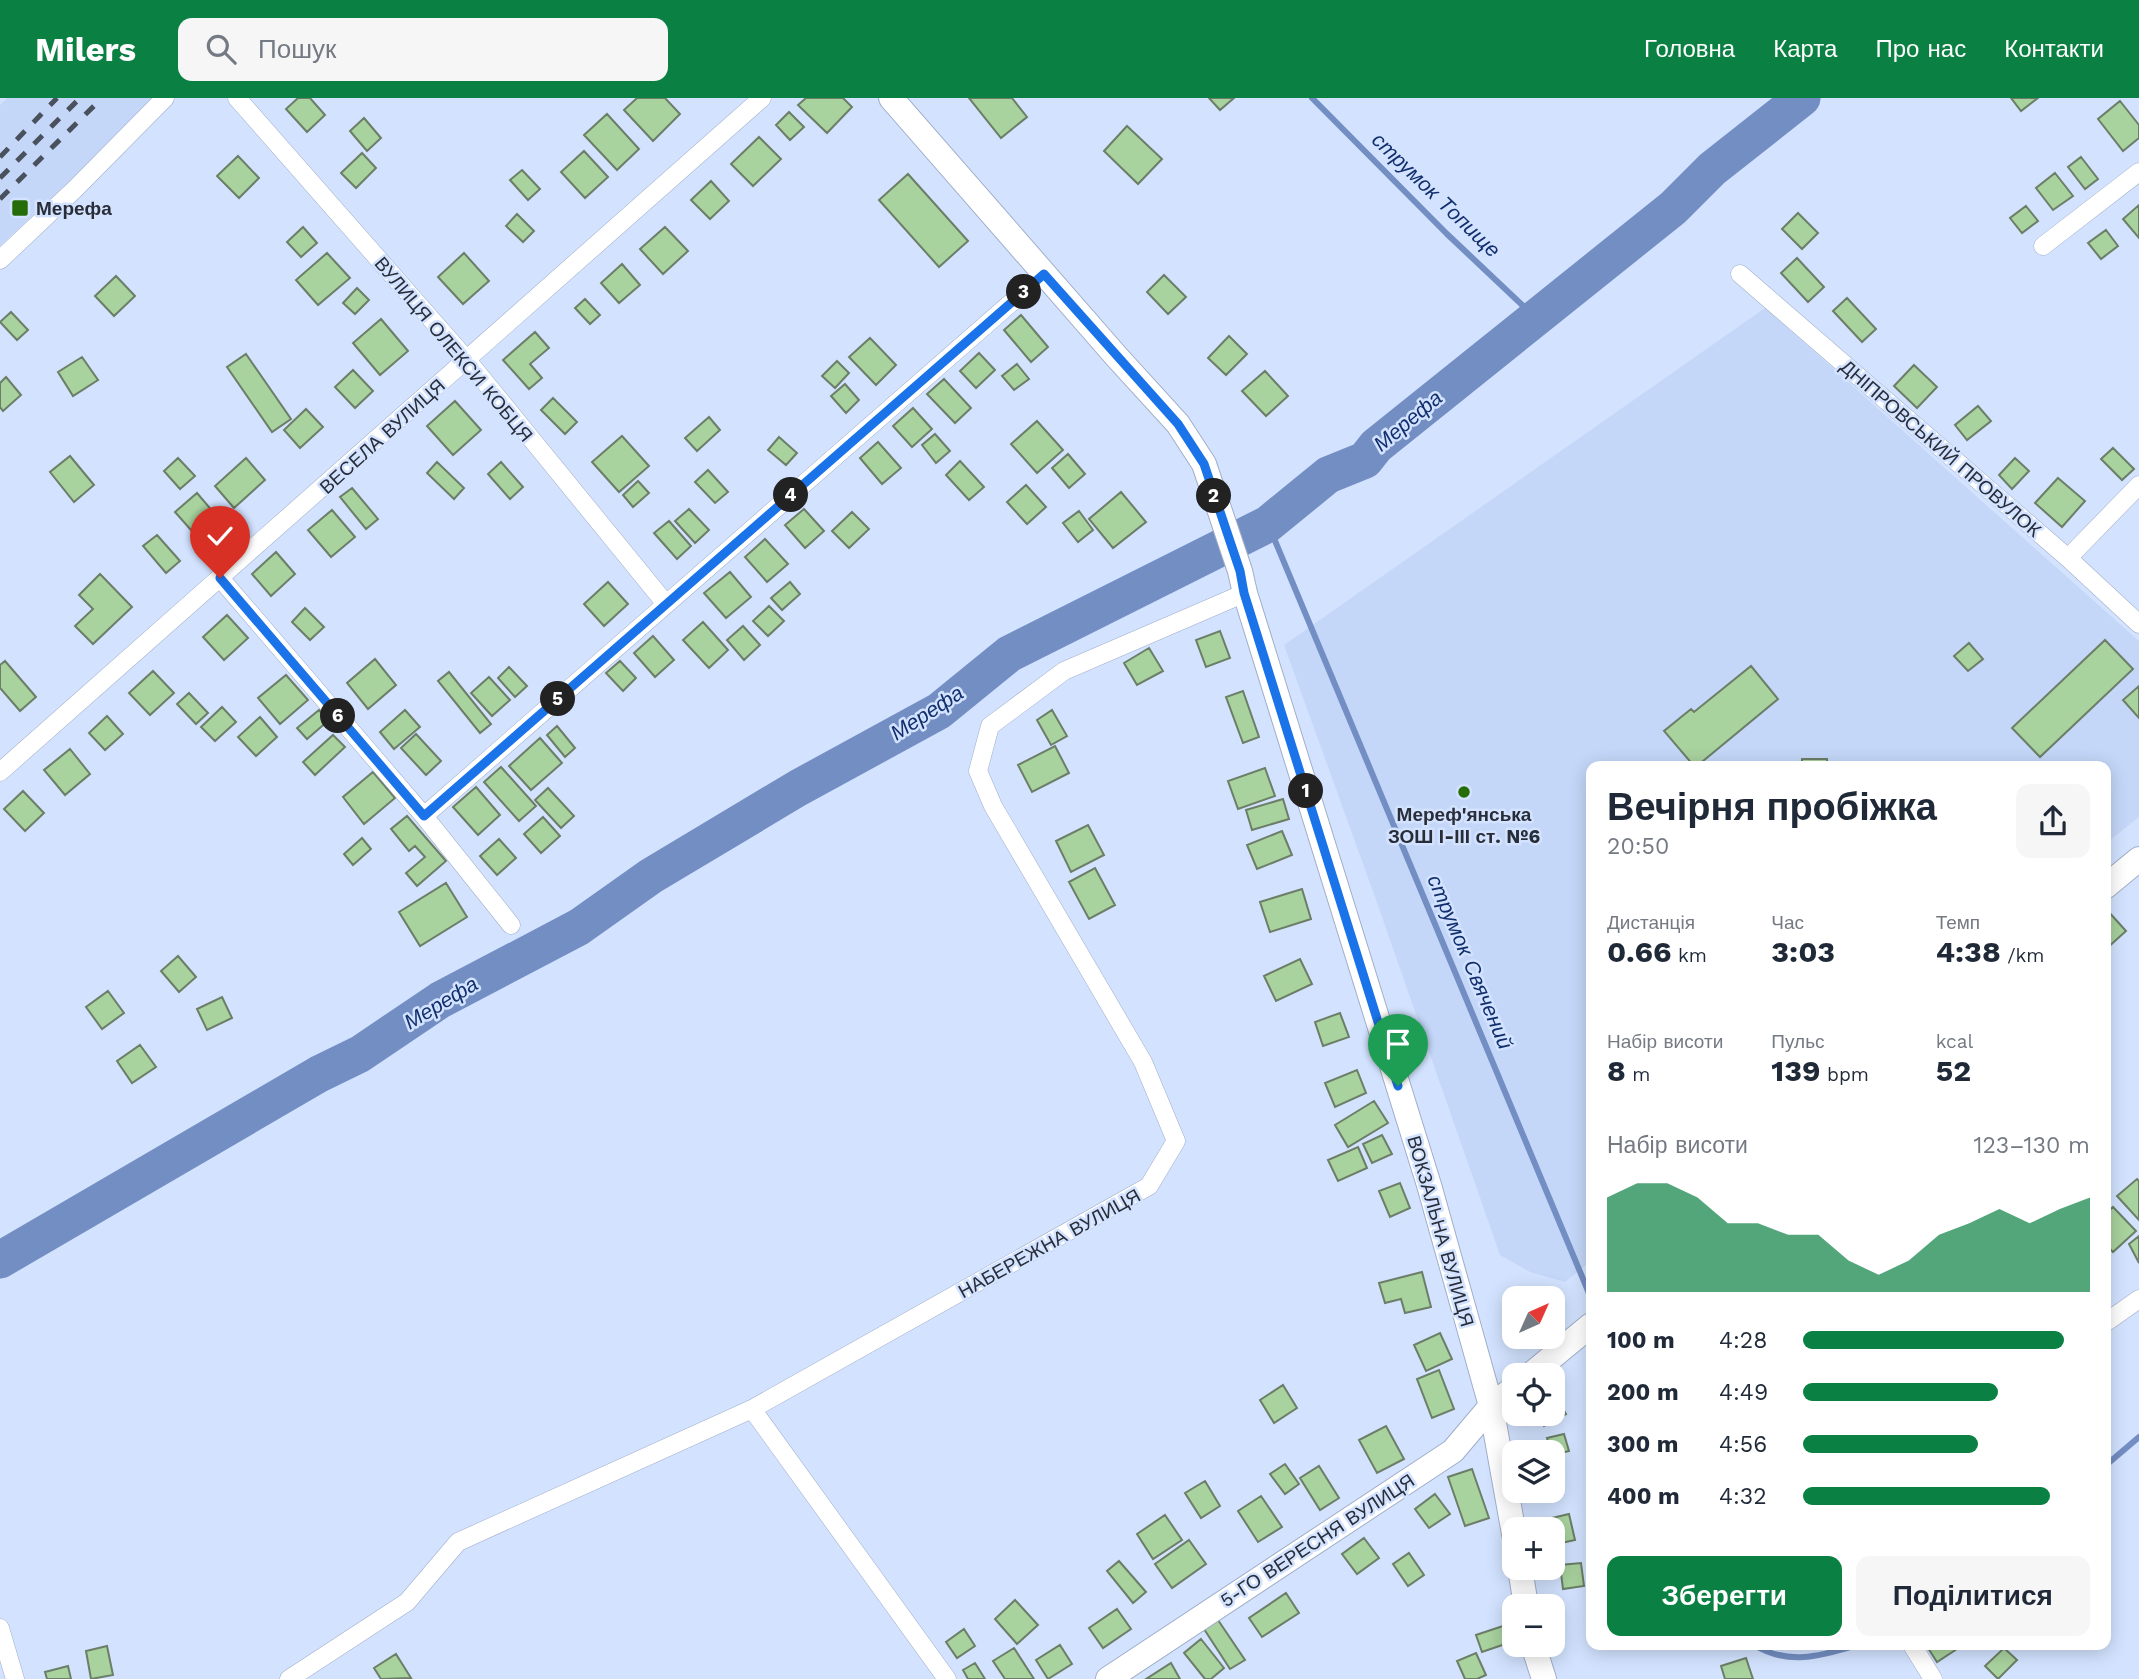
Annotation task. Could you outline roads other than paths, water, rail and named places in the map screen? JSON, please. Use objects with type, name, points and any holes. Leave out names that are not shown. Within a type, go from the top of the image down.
[{"type":"street","points":[[0,260],[75,190],[165,98]]},
{"type":"street","name":"ВУЛИЦЯ ОЛЕКСИ КОБЦЯ","points":[[237,98],[467,360],[666,604]]},
{"type":"street","name":"ВЕСЕЛА ВУЛИЦЯ","points":[[0,772],[762,98]]},
{"type":"street","points":[[424,816],[1044,274],[891,98]]},
{"type":"street","points":[[2043,246],[2139,172]]},
{"type":"street","name":"ВОКЗАЛЬНА ВУЛИЦЯ","points":[[1044,274],[1178,424],[1204,464],[1429,1185],[1491,1406],[1511,1517]]},
{"type":"street","name":"ДНІПРОВСЬКИЙ ПРОВУЛОК","points":[[1740,274],[2068,558],[2139,624]]},
{"type":"street","points":[[2068,558],[2139,485]]},
{"type":"street","points":[[220,578],[424,816],[511,925]]},
{"type":"street","name":"НАБЕРЕЖНА ВУЛИЦЯ","points":[[289,1679],[407,1602],[458,1542],[752,1409],[1149,1186],[1176,1141],[1143,1062],[993,806],[978,771],[990,726],[1064,671],[1242,582]]},
{"type":"street","points":[[2111,882],[2139,859]]},
{"type":"street","points":[[2111,1319],[2139,1300]]},
{"type":"street","points":[[1545,1363],[1586,1329]]},
{"type":"street","name":"5-ГО ВЕРЕСНЯ ВУЛИЦЯ","points":[[1108,1679],[1453,1451],[1491,1406],[1502,1397]]},
{"type":"street","points":[[752,1409],[947,1679]]},
{"type":"street","points":[[0,1628],[15,1679]]},
{"type":"street","points":[[1915,1650],[1933,1679]]},
{"type":"street","points":[[1537,1657],[1544,1679]]},
{"type":"waterway","name":"струмок Топище","points":[[1312,98],[1447,234],[1536,318]]},
{"type":"waterway","name":"Мерефа","points":[[0,1260],[319,1074],[360,1054],[440,1000],[579,927],[651,876],[798,788],[939,711],[1009,654],[1268,524],[1328,475],[1365,460],[1376,446],[1673,208],[1712,169],[1802,98]]},
{"type":"waterway","name":"струмок Свячений","points":[[1268,524],[1586,1286]]},
{"type":"waterway","points":[[2111,1461],[2139,1437]]},
{"type":"waterway","points":[[1765,1650],[1792,1657],[1840,1650]]},
{"type":"railway","points":[[0,157],[57,98]]},
{"type":"railway","points":[[0,178],[80,98]]},
{"type":"railway","points":[[0,199],[102,98]]},
{"type":"place","name":"Мерефа","points":[[20,208]]},
{"type":"place","name":"Мереф'янська ЗОШ І-ІІІ ст. №6","points":[[1464,792]]}]
